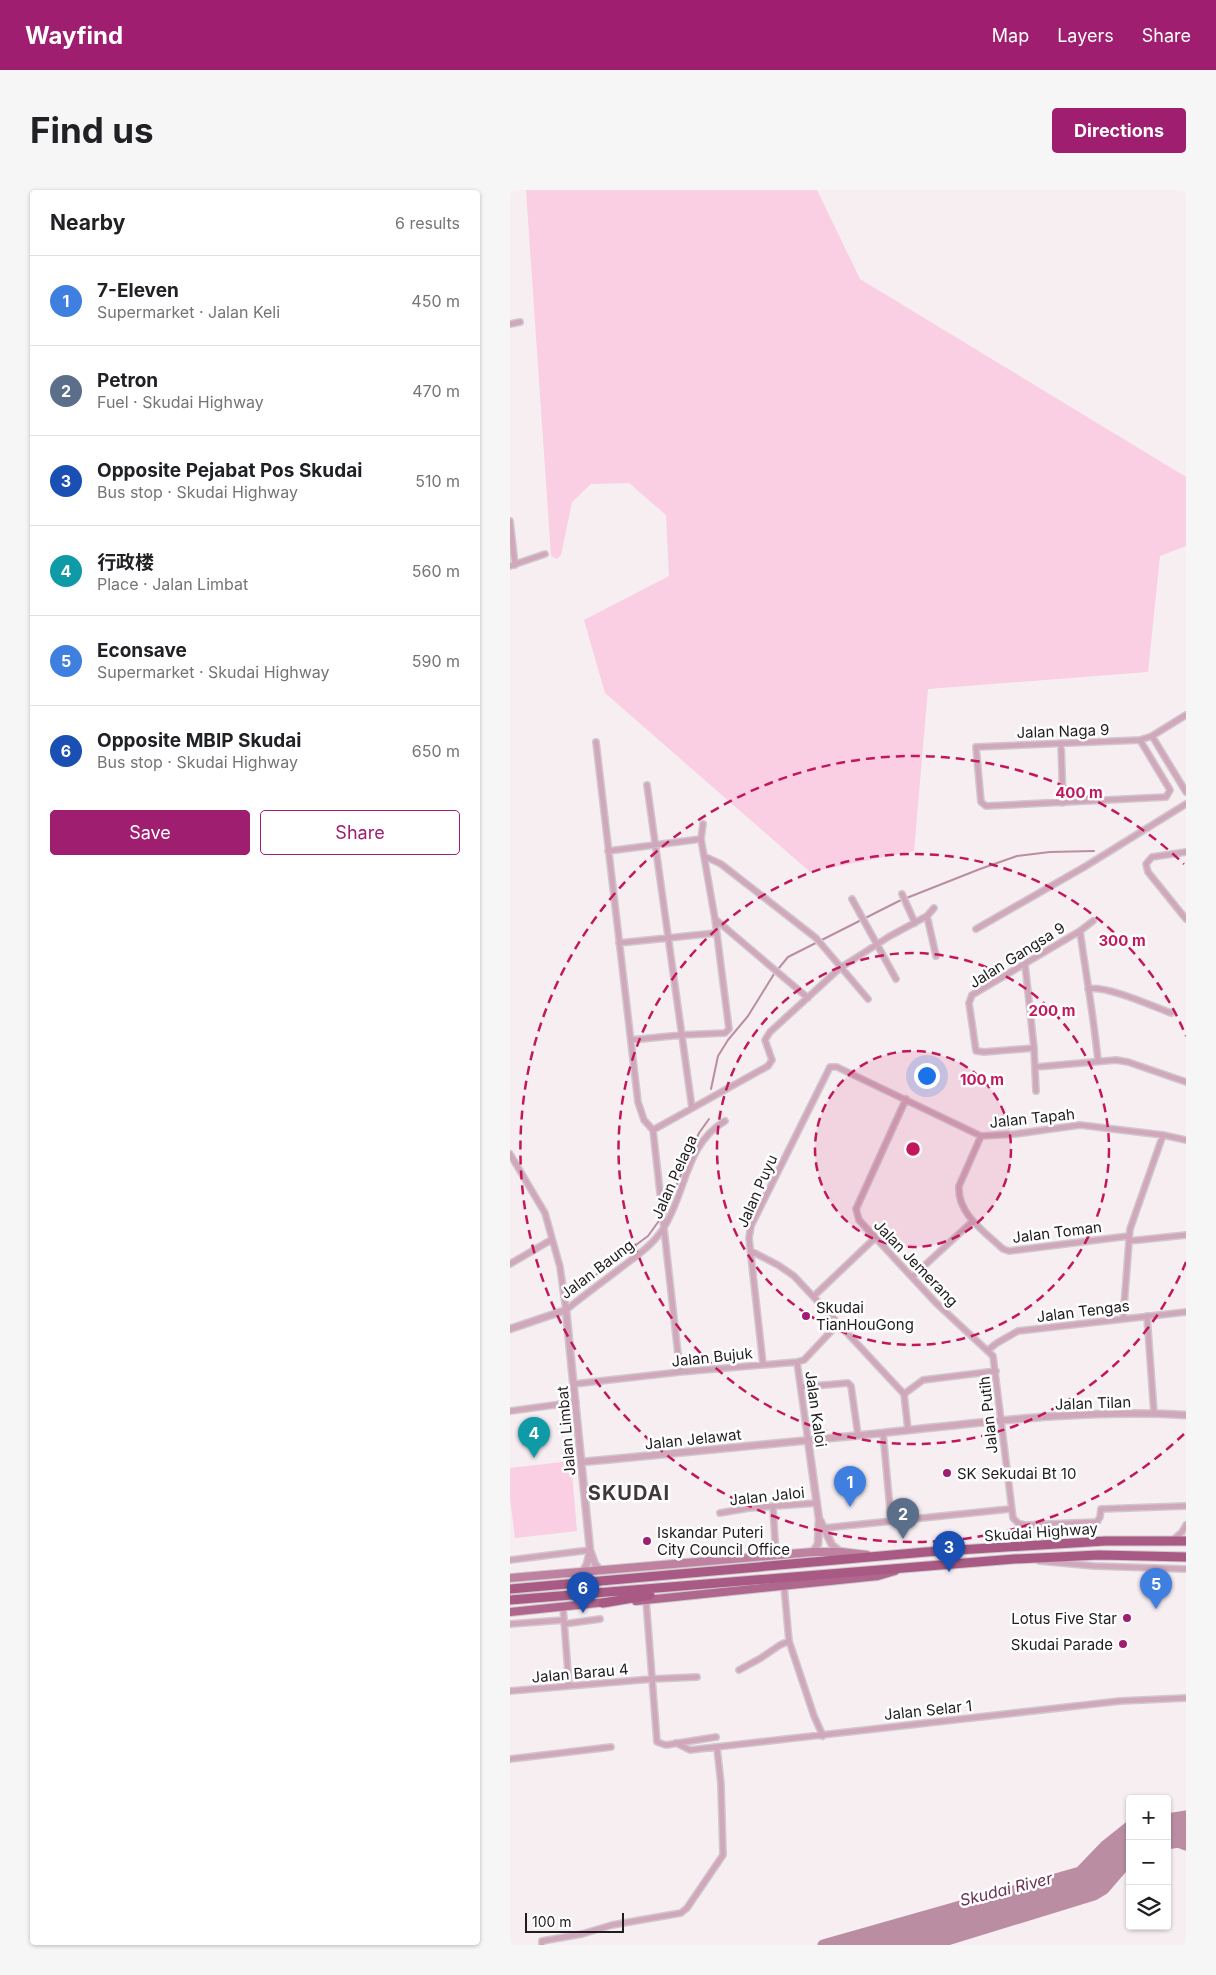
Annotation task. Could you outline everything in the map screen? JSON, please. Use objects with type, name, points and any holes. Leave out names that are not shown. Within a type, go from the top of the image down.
[{"type":"highway","name":"Skudai Highway","points":[[510,1589],[877,1556],[1105,1541],[1186,1541]]},
{"type":"highway","name":"Skudai Highway","points":[[510,1600],[1014,1559],[1099,1555],[1186,1557]]},
{"type":"highway","points":[[603,1603],[715,1584]]},
{"type":"main road","points":[[510,1578],[813,1552],[841,1552],[877,1556]]},
{"type":"main road","points":[[510,1612],[878,1576],[904,1568]]},
{"type":"street","points":[[510,324],[520,322]]},
{"type":"street","points":[[510,521],[513,565],[546,554]]},
{"type":"street","name":"Jalan Naga 9","points":[[1063,803],[983,805],[981,802],[976,747],[1140,740],[1152,736],[1186,715]]},
{"type":"street","points":[[1152,736],[1185,789]]},
{"type":"street","points":[[1060,743],[1063,803],[1166,797],[1170,790],[1140,740]]},
{"type":"street","points":[[596,742],[640,1110],[648,1126],[653,1130],[664,1228]]},
{"type":"street","points":[[648,785],[692,1108]]},
{"type":"street","points":[[976,929],[1086,866],[1186,804]]},
{"type":"street","points":[[631,1040],[726,1033],[729,1029],[715,919],[701,839],[703,824]]},
{"type":"street","points":[[608,851],[701,839]]},
{"type":"street","points":[[1186,852],[1152,857],[1146,864],[1148,872],[1186,919]]},
{"type":"street","points":[[704,856],[721,864],[816,938],[868,999]]},
{"type":"street","points":[[903,895],[915,923]]},
{"type":"street","points":[[852,899],[896,979]]},
{"type":"street","points":[[653,1130],[768,1066],[772,1060],[765,1040],[770,1032],[840,968],[927,916],[934,908]]},
{"type":"street","points":[[927,916],[936,956]]},
{"type":"street","points":[[715,919],[779,971],[808,998]]},
{"type":"street","name":"Jalan Gangsa 9","points":[[1034,1048],[976,1051],[969,1003],[972,995],[1080,931],[1093,921]]},
{"type":"street","points":[[1080,931],[1088,989],[1095,1021],[1098,1061]]},
{"type":"street","points":[[619,943],[716,933]]},
{"type":"street","points":[[1025,964],[1036,1067],[1036,1091]]},
{"type":"street","points":[[1088,989],[1105,990],[1171,1013]]},
{"type":"street","points":[[1036,1067],[1116,1060],[1128,1062],[1186,1082]]},
{"type":"street","name":"Jalan Tapah","points":[[830,1067],[837,1067],[981,1136],[1014,1134],[1080,1125],[1163,1135],[1186,1140]]},
{"type":"street","name":"Jalan Puyu","points":[[763,1364],[751,1252],[751,1226],[830,1067]]},
{"type":"street","name":"Jalan Jemerang","points":[[906,1099],[856,1209],[859,1220],[942,1309],[988,1350]]},
{"type":"street","name":"Jalan Pelaga","points":[[680,1372],[664,1228],[692,1160],[703,1140],[714,1128],[725,1121]]},
{"type":"street","points":[[1123,1319],[1127,1289],[1129,1238],[1136,1207],[1163,1135]]},
{"type":"street","name":"Jalan Toman","points":[[981,1136],[959,1190],[963,1206],[973,1221],[1003,1249],[1009,1251],[1129,1238],[1186,1236]]},
{"type":"street","points":[[510,1154],[545,1212],[560,1267],[566,1310]]},
{"type":"street","points":[[912,1276],[973,1221]]},
{"type":"street","name":"Jalan Baung","points":[[510,1329],[566,1310],[646,1249],[664,1228]]},
{"type":"street","points":[[814,1296],[875,1238]]},
{"type":"street","points":[[510,1264],[552,1240]]},
{"type":"street","points":[[751,1252],[778,1265],[794,1276],[904,1394],[908,1430]]},
{"type":"street","name":"Jalan Limbat","points":[[566,1310],[590,1550],[595,1564],[600,1570]]},
{"type":"street","name":"Jalan Tengas","points":[[988,1350],[1018,1331],[1186,1312]]},
{"type":"street","points":[[1147,1316],[1154,1413]]},
{"type":"street","points":[[797,1362],[804,1360],[838,1324]]},
{"type":"street","name":"Jalan Putih","points":[[988,1350],[993,1356],[996,1372],[1010,1508]]},
{"type":"street","name":"Jalan Bujuk","points":[[574,1384],[680,1372],[797,1362]]},
{"type":"street","name":"Jalan Kaloi","points":[[797,1362],[819,1519],[818,1544],[813,1552]]},
{"type":"street","points":[[904,1394],[923,1380],[996,1372]]},
{"type":"street","points":[[801,1387],[848,1383],[851,1386],[858,1435]]},
{"type":"street","points":[[510,1411],[576,1402]]},
{"type":"street","name":"Jalan Tilan","points":[[908,1430],[1078,1415],[1154,1413],[1186,1415]]},
{"type":"street","name":"Jalan Jelawat","points":[[581,1462],[908,1430]]},
{"type":"street","points":[[883,1433],[891,1520]]},
{"type":"street","name":"Jalan Jaloi","points":[[720,1513],[749,1508],[817,1504]]},
{"type":"street","points":[[824,1528],[1010,1508],[1013,1518],[1018,1523],[1024,1525],[1097,1522],[1101,1509],[1186,1506]]},
{"type":"street","points":[[773,1507],[776,1556]]},
{"type":"street","name":"Jalan Kaloi","points":[[819,1519],[832,1545],[841,1552]]},
{"type":"street","points":[[1172,1541],[1182,1532],[1186,1525]]},
{"type":"street","points":[[510,1560],[590,1550]]},
{"type":"street","name":"Jalan Limbat","points":[[583,1571],[587,1564],[590,1550]]},
{"type":"street","points":[[1014,1559],[1094,1566],[1186,1570]]},
{"type":"street","points":[[784,1586],[790,1642],[814,1716],[823,1736]]},
{"type":"street","points":[[646,1600],[657,1742],[666,1745],[716,1737]]},
{"type":"street","points":[[562,1607],[569,1686]]},
{"type":"street","points":[[510,1624],[600,1619]]},
{"type":"street","points":[[739,1670],[780,1645],[790,1642]]},
{"type":"street","name":"Jalan Barau 4","points":[[510,1691],[697,1677]]},
{"type":"street","name":"Jalan Selar 1","points":[[676,1743],[690,1750],[717,1748],[1120,1700],[1186,1698]]},
{"type":"street","points":[[510,1759],[612,1747]]},
{"type":"street","points":[[542,1945],[542,1941],[582,1934],[612,1925],[681,1913],[687,1908],[723,1855],[721,1784],[717,1748]]},
{"type":"shaded area","points":[[526,190],[817,190],[860,279],[1186,477],[1186,546],[1160,556],[1148,672],[928,689],[914,851],[810,872],[605,693],[584,620],[669,576],[666,515],[629,483],[591,484],[572,502],[561,555],[557,559],[551,556]]},
{"type":"shaded area","points":[[571,1461],[577,1531],[515,1538],[510,1498],[510,1468]]},
{"type":"shaded area","points":[[1186,1816],[1186,1845],[1178,1842],[1171,1843],[1171,1818]]},
{"type":"shaded area","points":[[1126,1827],[1126,1864],[1104,1889],[1094,1895],[931,1945],[823,1945],[1080,1872]]},
{"type":"waterway","points":[[711,1089],[718,1056],[728,1040],[748,1016],[774,974],[788,957],[899,901],[1017,856],[1050,852],[1094,851]]},
{"type":"waterway","points":[[664,1214],[699,1133],[709,1119]]},
{"type":"waterway","points":[[581,1286],[648,1236],[661,1218]]},
{"type":"waterway","points":[[1171,1818],[1186,1816]]},
{"type":"waterway","name":"Skudai River","points":[[823,1945],[1080,1872],[1105,1846],[1126,1829]]},
{"type":"waterway","points":[[1171,1843],[1178,1842],[1186,1845]]},
{"type":"waterway","points":[[931,1945],[1094,1895],[1104,1889],[1126,1864]]},
{"type":"place","name":"Skudai TianHouGong","points":[[806,1316]]},
{"type":"place","name":"行政楼","points":[[534,1458]]},
{"type":"place","name":"SK Sekudai Bt 10","points":[[947,1473]]},
{"type":"place","name":"7-Eleven","points":[[850,1507]]},
{"type":"place","name":"Petron","points":[[903,1539]]},
{"type":"place","name":"Iskandar Puteri City Council Office","points":[[647,1541]]},
{"type":"place","name":"Opposite Pejabat Pos Skudai","points":[[949,1572]]},
{"type":"place","name":"Econsave","points":[[1156,1609]]},
{"type":"place","name":"Opposite MBIP Skudai","points":[[583,1613]]},
{"type":"place","name":"Lotus Five Star","points":[[1127,1618]]},
{"type":"place","name":"Skudai Parade","points":[[1123,1644]]},
{"type":"district","name":"SKUDAI","points":[[629,1493]]}]
